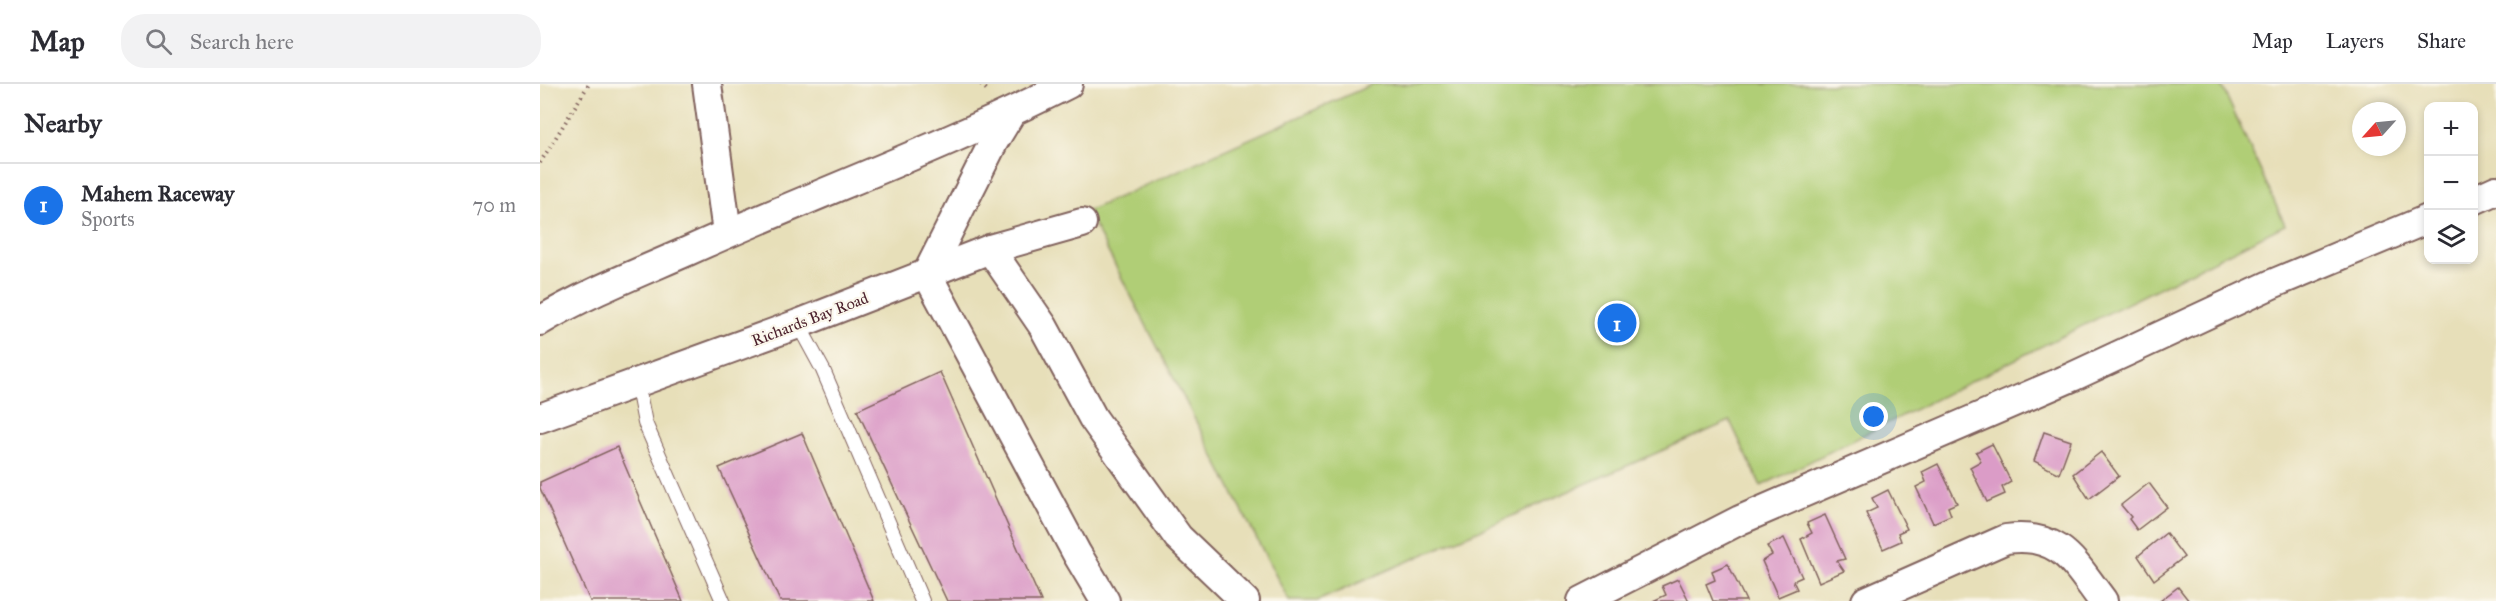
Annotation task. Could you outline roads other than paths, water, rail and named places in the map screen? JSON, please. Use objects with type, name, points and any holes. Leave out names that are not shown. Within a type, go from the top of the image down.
[{"type":"street","points":[[707,84],[727,233]]},
{"type":"street","points":[[540,321],[569,303],[727,233],[1011,113],[1068,84]]},
{"type":"street","points":[[1011,113],[994,141],[927,274],[1077,554],[1105,601]]},
{"type":"street","points":[[2478,198],[2496,190]]},
{"type":"street","points":[[1582,601],[1740,520],[2072,377],[2272,284],[2424,221]]},
{"type":"street","name":"Richards Bay Road","points":[[540,418],[798,324],[990,249],[1082,223]]},
{"type":"street","points":[[990,249],[1043,326],[1093,418],[1178,537],[1245,601]]},
{"type":"street","points":[[1866,601],[2006,539],[2034,537],[2055,545],[2067,555],[2103,601]]},
{"type":"lane","points":[[798,324],[823,370],[922,601]]},
{"type":"lane","points":[[636,383],[645,423],[723,601]]},
{"type":"place","name":"Mahem Raceway","points":[[1617,323]]}]
